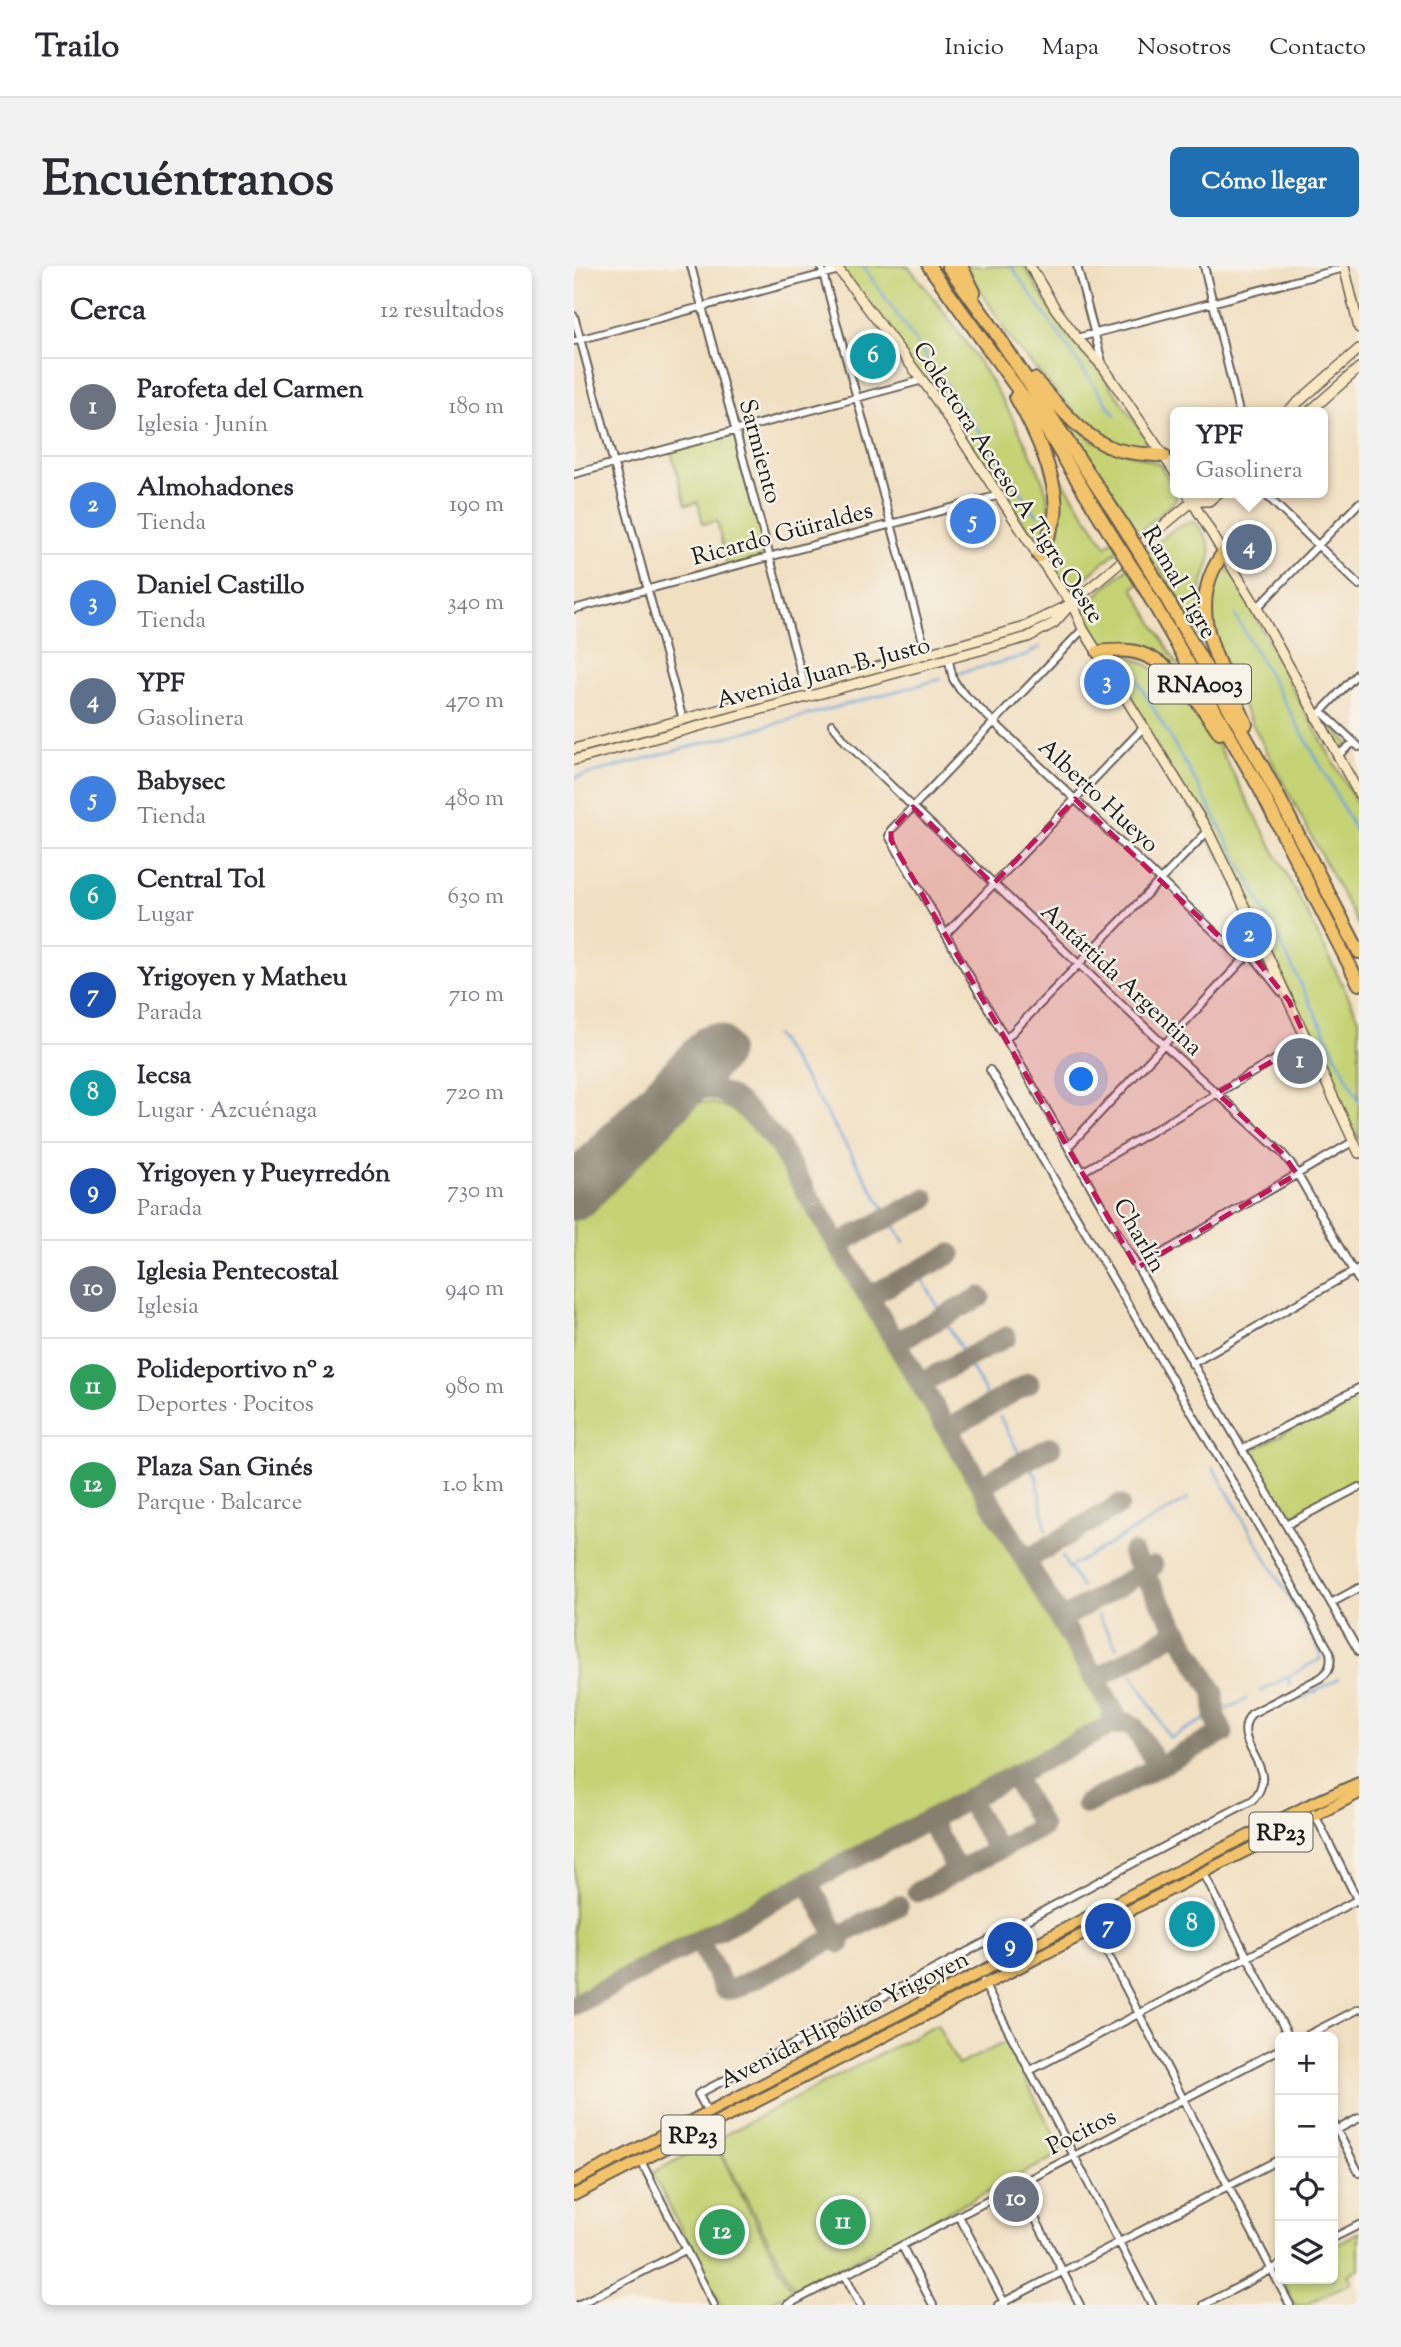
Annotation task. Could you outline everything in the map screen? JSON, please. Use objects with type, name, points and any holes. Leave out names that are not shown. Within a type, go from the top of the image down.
[{"type":"highway","points":[[920,266],[966,317]]},
{"type":"highway","name":"RNA003","points":[[929,266],[992,354]]},
{"type":"highway","name":"RNA003","points":[[948,266],[1009,353]]},
{"type":"highway","points":[[961,266],[990,324]]},
{"type":"highway","points":[[1009,353],[1076,423],[1107,446],[1125,452],[1164,456]]},
{"type":"highway","name":"Ramal Tigre","points":[[1009,353],[1152,573],[1266,773]]},
{"type":"highway","points":[[992,354],[1018,402],[1054,484],[1054,520],[1038,556]]},
{"type":"highway","name":"Ramal Tigre","points":[[992,354],[1043,424],[1140,580],[1259,787]]},
{"type":"highway","points":[[1224,552],[1214,565],[1206,586],[1206,623],[1214,650],[1266,773]]},
{"type":"highway","points":[[1098,653],[1140,653],[1160,663],[1198,701],[1259,787]]},
{"type":"highway","name":"RNA003","points":[[1266,773],[1359,952]]},
{"type":"highway","name":"RNA003","points":[[1259,787],[1359,986]]},
{"type":"main road","name":"Avenida Hipólito Yrigoyen","points":[[574,2195],[1129,1911],[1359,1783]]},
{"type":"main road","name":"Avenida Hipólito Yrigoyen","points":[[574,2181],[1123,1899],[1312,1810],[1359,1793]]},
{"type":"main road","points":[[1123,1899],[1129,1911]]},
{"type":"street","name":"Sarmiento","points":[[691,266],[805,687]]},
{"type":"street","points":[[821,266],[928,659]]},
{"type":"street","points":[[1030,266],[1055,308],[1104,369],[1170,466]]},
{"type":"street","points":[[1077,266],[1104,369]]},
{"type":"street","points":[[1204,266],[1238,407]]},
{"type":"street","points":[[1077,338],[1344,267],[1359,328]]},
{"type":"street","points":[[577,340],[838,268]]},
{"type":"street","name":"Colectora Acceso A Tigre Oeste","points":[[838,268],[923,380],[1038,556],[1072,603],[1083,629],[1208,831],[1359,1153]]},
{"type":"street","points":[[574,316],[577,340],[614,464],[683,720]]},
{"type":"street","points":[[1293,407],[1359,349]]},
{"type":"street","points":[[1315,407],[1358,372],[1345,361]]},
{"type":"street","points":[[574,474],[923,380]]},
{"type":"street","name":"Ricardo Güiraldes","points":[[574,609],[1000,495]]},
{"type":"street","points":[[1145,541],[1191,498]]},
{"type":"street","points":[[1194,498],[1319,715],[1337,756],[1359,794]]},
{"type":"street","points":[[1269,498],[1359,585]]},
{"type":"street","points":[[1257,608],[1359,503]]},
{"type":"street","name":"Avenida Juan B. Justo","points":[[574,760],[947,653],[1028,636],[1054,623],[1072,603],[1120,564]]},
{"type":"street","points":[[913,807],[1083,629]]},
{"type":"street","name":"Alberto Hueyo","points":[[947,653],[955,684],[1244,960]]},
{"type":"street","name":"Avenida Juan B. Justo","points":[[574,749],[805,687],[928,659]]},
{"type":"street","points":[[1319,715],[1359,672]]},
{"type":"street","points":[[1319,715],[1357,745],[1337,756]]},
{"type":"street","name":"Antártida Argentina","points":[[832,724],[845,741],[993,884],[1282,1153],[1356,1270],[1359,1282]]},
{"type":"street","points":[[946,934],[1144,727]]},
{"type":"street","name":"Charlín","points":[[913,807],[891,830],[889,836],[1359,1652]]},
{"type":"street","points":[[1006,1039],[1208,831]]},
{"type":"street","points":[[1068,1147],[1261,941]]},
{"type":"street","points":[[1250,952],[1289,1001]]},
{"type":"street","points":[[1082,1172],[1307,1041]]},
{"type":"street","points":[[708,2112],[698,2094],[926,1976],[1046,1908],[1253,1800],[1261,1790],[1263,1779],[1246,1737],[1248,1718],[1320,1678],[1330,1665],[1330,1653],[1268,1544],[990,1070]]},
{"type":"street","points":[[1137,1268],[1354,1141]]},
{"type":"street","points":[[1192,1364],[1356,1270]]},
{"type":"street","points":[[1242,1449],[1359,1388]]},
{"type":"street","points":[[1286,1525],[1359,1487]]},
{"type":"street","points":[[1331,1603],[1359,1588]]},
{"type":"street","points":[[1029,2071],[1358,1901],[1312,1810]]},
{"type":"street","points":[[1203,1872],[1286,2032]]},
{"type":"street","points":[[1095,1928],[1290,2305]]},
{"type":"street","points":[[978,1974],[1152,2305]]},
{"type":"street","points":[[1313,2032],[1359,2008]]},
{"type":"street","name":"Pocitos","points":[[787,2305],[1275,2052]]},
{"type":"street","points":[[1338,2129],[1359,2118]]},
{"type":"street","points":[[1338,2136],[1359,2173]]},
{"type":"street","points":[[640,2161],[714,2305]]},
{"type":"street","points":[[959,2216],[1002,2304],[1275,2162]]},
{"type":"street","points":[[1018,2185],[1080,2305]]},
{"type":"street","points":[[1338,2236],[1359,2225]]},
{"type":"street","points":[[902,2246],[933,2305]]},
{"type":"street","points":[[578,2305],[685,2250]]},
{"type":"street","points":[[1204,2305],[1275,2268]]},
{"type":"street","points":[[845,2275],[860,2305]]},
{"type":"highlighted area","points":[[1075,799],[1244,960],[1250,952],[1289,1001],[1307,1041],[1217,1093],[1282,1153],[1297,1174],[1137,1268],[891,840],[891,830],[913,807],[993,884]]},
{"type":"green space","points":[[840,266],[908,266],[941,308],[1000,396],[1039,471],[1046,489],[1049,509],[1048,523],[1043,534],[1032,534]]},
{"type":"green space","points":[[966,266],[1024,266],[1069,339],[1099,369],[1145,437],[1146,449],[1143,451],[1104,440],[1085,424],[1012,342]]},
{"type":"green space","points":[[1056,409],[1092,440],[1159,464],[1170,480],[1170,498],[1176,500],[1075,587],[1060,581],[1053,572],[1045,556],[1057,522],[1043,451],[1106,546],[1131,524]]},
{"type":"green space","points":[[735,431],[770,556],[727,568],[717,521],[703,524],[698,502],[686,505],[670,448]]},
{"type":"green space","points":[[1190,521],[1202,531],[1211,553],[1200,598],[1209,652],[1159,568],[1133,588],[1195,696],[1165,665],[1101,644],[1084,618],[1087,603],[1171,531]]},
{"type":"green space","points":[[1220,568],[1235,577],[1359,808],[1359,927],[1243,706],[1224,662],[1212,629],[1211,587]]},
{"type":"green space","points":[[1124,654],[1146,664],[1168,680],[1219,747],[1359,1018],[1359,1141],[1247,904],[1108,662],[1113,656]]},
{"type":"green space","points":[[1324,722],[1327,722],[1349,744],[1340,751]]},
{"type":"green space","points":[[701,1102],[737,1113],[756,1130],[780,1161],[1104,1713],[1100,1721],[574,1994],[574,1220],[683,1108]]},
{"type":"green space","points":[[1359,1392],[1359,1483],[1287,1518],[1249,1452]]},
{"type":"green space","points":[[937,2024],[958,2065],[1006,2042],[1062,2150],[1061,2154],[795,2290],[715,2140]]},
{"type":"green space","points":[[713,2141],[792,2291],[764,2305],[721,2305],[652,2173]]},
{"type":"green space","points":[[1359,2232],[1359,2269],[1348,2275],[1352,2282],[1305,2305],[1295,2305],[1284,2284],[1338,2284],[1338,2243]]},
{"type":"waterway","points":[[863,266],[1037,515]]},
{"type":"waterway","points":[[1011,266],[1115,415]]},
{"type":"waterway","points":[[1235,615],[1359,838]]},
{"type":"waterway","points":[[960,673],[1024,656],[1040,647]]},
{"type":"waterway","points":[[1133,673],[1255,892],[1359,1101]]},
{"type":"waterway","points":[[574,778],[941,679]]},
{"type":"waterway","points":[[775,1035],[817,1097],[884,1209]]},
{"type":"waterway","points":[[893,1223],[904,1242]]},
{"type":"waterway","points":[[921,1277],[941,1312]]},
{"type":"waterway","points":[[946,1322],[964,1354]]},
{"type":"waterway","points":[[970,1365],[986,1394]]},
{"type":"waterway","points":[[1000,1417],[1021,1457]]},
{"type":"waterway","points":[[1028,1467],[1036,1475],[1046,1530]]},
{"type":"waterway","points":[[1213,1467],[1320,1651],[1320,1659],[1260,1692]]},
{"type":"waterway","points":[[1068,1568],[1188,1499]]},
{"type":"waterway","points":[[1062,1557],[1082,1588]]},
{"type":"waterway","points":[[1098,1615],[1117,1648]]},
{"type":"waterway","points":[[1132,1674],[1170,1738],[1204,1720]]},
{"type":"waterway","points":[[1288,1678],[1291,1685]]},
{"type":"waterway","points":[[1299,1697],[1303,1698],[1338,1679]]},
{"type":"waterway","points":[[1227,1709],[1246,1699]]},
{"type":"taxiway","points":[[670,1096],[704,1088],[718,1091],[742,1105],[776,1141],[1096,1679],[1115,1713],[1110,1725]]},
{"type":"taxiway","points":[[838,1244],[925,1199]]},
{"type":"taxiway","points":[[869,1296],[951,1254]]},
{"type":"taxiway","points":[[896,1342],[980,1297]]},
{"type":"taxiway","points":[[921,1383],[1006,1337]]},
{"type":"taxiway","points":[[948,1429],[1029,1383]]},
{"type":"taxiway","points":[[981,1485],[1051,1447]]},
{"type":"taxiway","points":[[1026,1560],[1119,1505]]},
{"type":"taxiway","points":[[1086,1804],[1223,1733],[1215,1717],[1214,1693],[1132,1553]]},
{"type":"taxiway","points":[[1060,1620],[1153,1566]]},
{"type":"taxiway","points":[[1096,1679],[1178,1631]]},
{"type":"taxiway","points":[[574,2005],[1110,1725],[1128,1723],[1134,1727],[1158,1766]]},
{"type":"taxiway","points":[[917,1892],[1042,1827],[1013,1775]]},
{"type":"taxiway","points":[[968,1798],[997,1850]]},
{"type":"taxiway","points":[[929,1819],[958,1872]]},
{"type":"taxiway","points":[[808,1882],[840,1943]]},
{"type":"taxiway","points":[[699,1940],[727,1990],[736,1988],[898,1906]]},
{"type":"runway","points":[[574,1194],[714,1050]]},
{"type":"place","name":"Central Tol","points":[[873,356]]},
{"type":"place","name":"Babysec","points":[[973,521]]},
{"type":"place","name":"YPF","points":[[1249,547]]},
{"type":"place","name":"Daniel Castillo","points":[[1107,682]]},
{"type":"place","name":"Almohadones","points":[[1249,935]]},
{"type":"place","name":"Parofeta del Carmen","points":[[1300,1061]]},
{"type":"place","name":"Iecsa","points":[[1192,1924]]},
{"type":"place","name":"Yrigoyen y Matheu","points":[[1108,1926]]},
{"type":"place","name":"Yrigoyen y Pueyrredón","points":[[1010,1945]]},
{"type":"place","name":"Iglesia Pentecostal","points":[[1016,2199]]},
{"type":"place","name":"Polideportivo nº 2","points":[[843,2222]]},
{"type":"place","name":"Plaza San Ginés","points":[[722,2232]]}]
